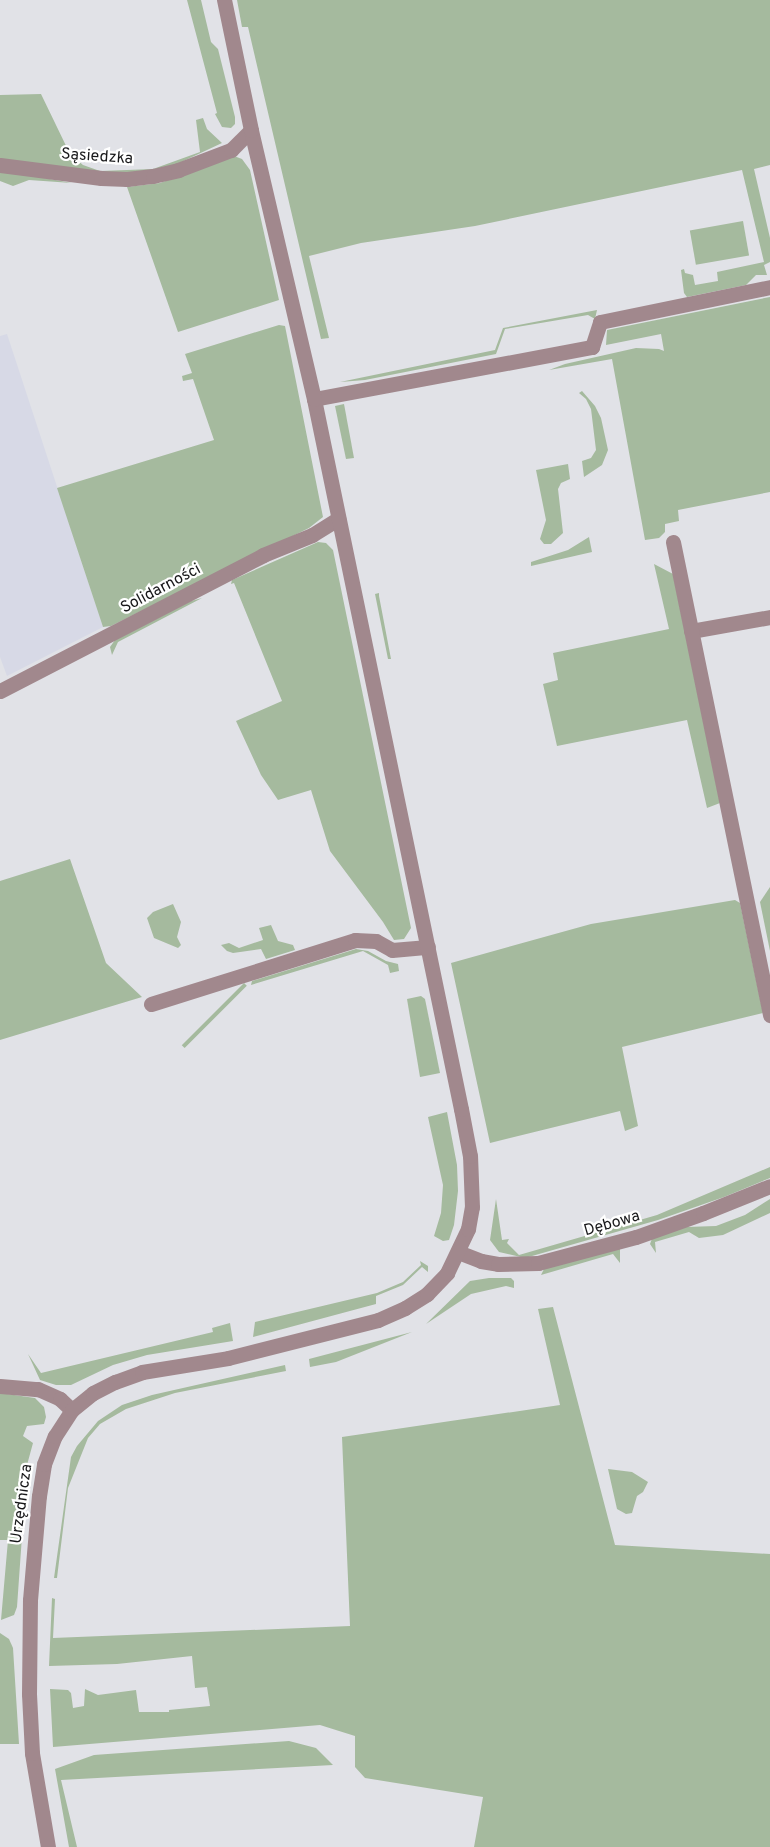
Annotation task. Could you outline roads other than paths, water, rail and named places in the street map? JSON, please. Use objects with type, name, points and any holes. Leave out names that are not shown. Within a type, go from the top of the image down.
[{"type":"street","name":"Urzędnicza","points":[[48,1847],[32,1753],[29,1694],[30,1600],[44,1464],[55,1436],[72,1410],[93,1393],[142,1372],[228,1358],[378,1320],[405,1308],[427,1293],[447,1273],[468,1229],[473,1184],[470,1156],[428,947],[314,399],[250,130],[224,0]]},
{"type":"street","name":"Sąsiedzka","points":[[0,165],[101,178],[127,179],[153,176],[178,170],[231,150],[250,130]]},
{"type":"street","points":[[314,399],[592,347],[600,322],[770,287]]},
{"type":"street","name":"Solidarności","points":[[0,691],[264,555],[312,535],[338,519]]},
{"type":"street","points":[[673,542],[770,1015]]},
{"type":"street","points":[[691,631],[770,617]]},
{"type":"street","points":[[151,1004],[355,940],[376,941],[392,950],[428,947]]},
{"type":"street","name":"Dębowa","points":[[458,1252],[481,1261],[498,1264],[538,1263],[636,1237],[770,1186]]},
{"type":"street","points":[[0,1386],[23,1385],[38,1389],[60,1399],[72,1410]]}]
